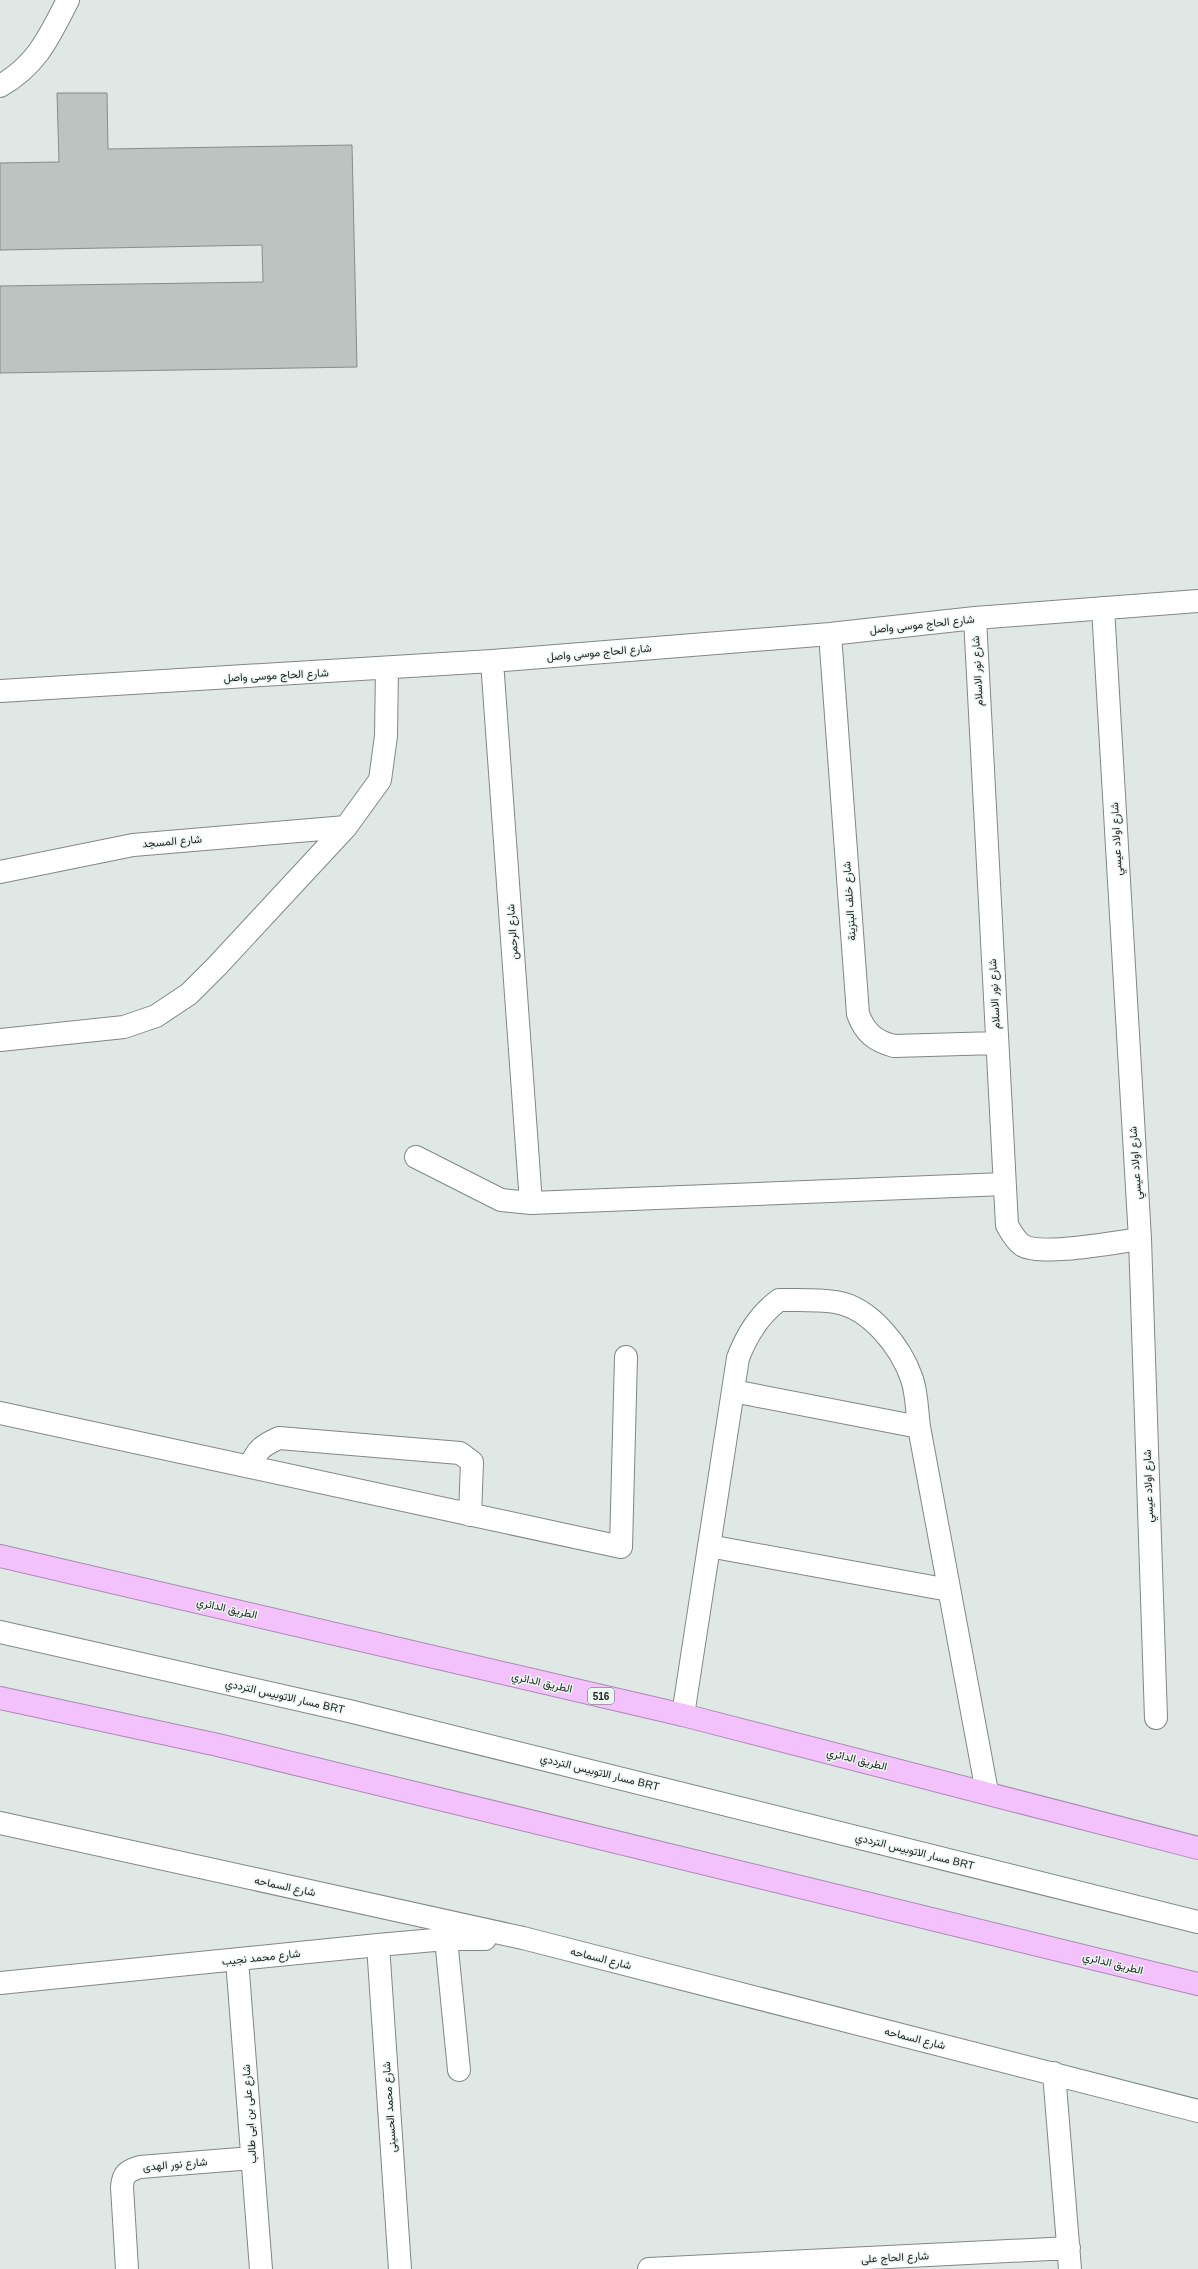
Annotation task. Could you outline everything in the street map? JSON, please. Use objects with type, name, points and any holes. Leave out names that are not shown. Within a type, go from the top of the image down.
[{"type":"highway","name":"الطريق الدائري","points":[[0,1556],[683,1715],[987,1792],[1198,1848]]},
{"type":"highway","name":"الطريق الدائري","points":[[0,1698],[218,1745],[1198,1984]]},
{"type":"street","points":[[0,86],[16,77],[44,48],[68,0]]},
{"type":"street","name":"شارع الحاج موسى واصل","points":[[0,691],[492,661],[830,634],[975,618],[1198,601]]},
{"type":"street","name":"شارع اولاد عيسي","points":[[1103,608],[1140,1239],[1156,1718]]},
{"type":"street","name":"شارع نور الاسلام","points":[[975,618],[1007,1225],[1022,1245],[1034,1249],[1050,1250],[1140,1239]]},
{"type":"street","name":"شارع خلف البنزينة","points":[[830,634],[858,1014],[863,1026],[871,1036],[882,1043],[894,1046],[997,1043]]},
{"type":"street","name":"شارع الرحمن","points":[[492,661],[531,1203]]},
{"type":"street","points":[[0,1040],[124,1027],[156,1016],[189,994],[217,966],[346,827],[380,780],[386,736],[388,668]]},
{"type":"street","name":"شارع المسجد","points":[[0,872],[133,845],[346,827]]},
{"type":"street","points":[[416,1157],[501,1200],[531,1203],[1004,1184]]},
{"type":"street","points":[[683,1715],[738,1358],[746,1336],[769,1308],[779,1300],[836,1302],[866,1317],[893,1343],[905,1361],[912,1380],[919,1427],[987,1792]]},
{"type":"street","points":[[0,1414],[621,1547],[626,1358]]},
{"type":"street","points":[[733,1391],[919,1427]]},
{"type":"street","points":[[251,1468],[257,1452],[266,1443],[279,1438],[460,1453],[472,1462],[470,1515]]},
{"type":"street","points":[[709,1546],[949,1590]]},
{"type":"street","name":"مسار الاتوبيس الترددي BRT","points":[[0,1632],[349,1711],[1198,1922]]},
{"type":"street","name":"شارع السماحه","points":[[0,1823],[523,1938],[1198,2111]]},
{"type":"street","name":"شارع محمد نجيب","points":[[0,1983],[446,1939],[523,1938]]},
{"type":"street","points":[[446,1939],[460,2070]]},
{"type":"street","name":"شارع محمد الحسينى","points":[[378,1945],[400,2269]]},
{"type":"street","name":"شارع على بن ابى طالب","points":[[238,1960],[261,2269]]},
{"type":"street","points":[[1054,2073],[1069,2258]]},
{"type":"street","name":"شارع نور الهدى","points":[[127,2269],[122,2187],[123,2175],[129,2170],[140,2167],[252,2158]]},
{"type":"street","name":"شارع الحاج على","points":[[649,2269],[1069,2258]]},
{"type":"building","points":[[57,93],[107,93],[108,149],[352,145],[357,367],[0,373],[0,286],[263,282],[262,245],[0,250],[0,163],[59,162]]}]
